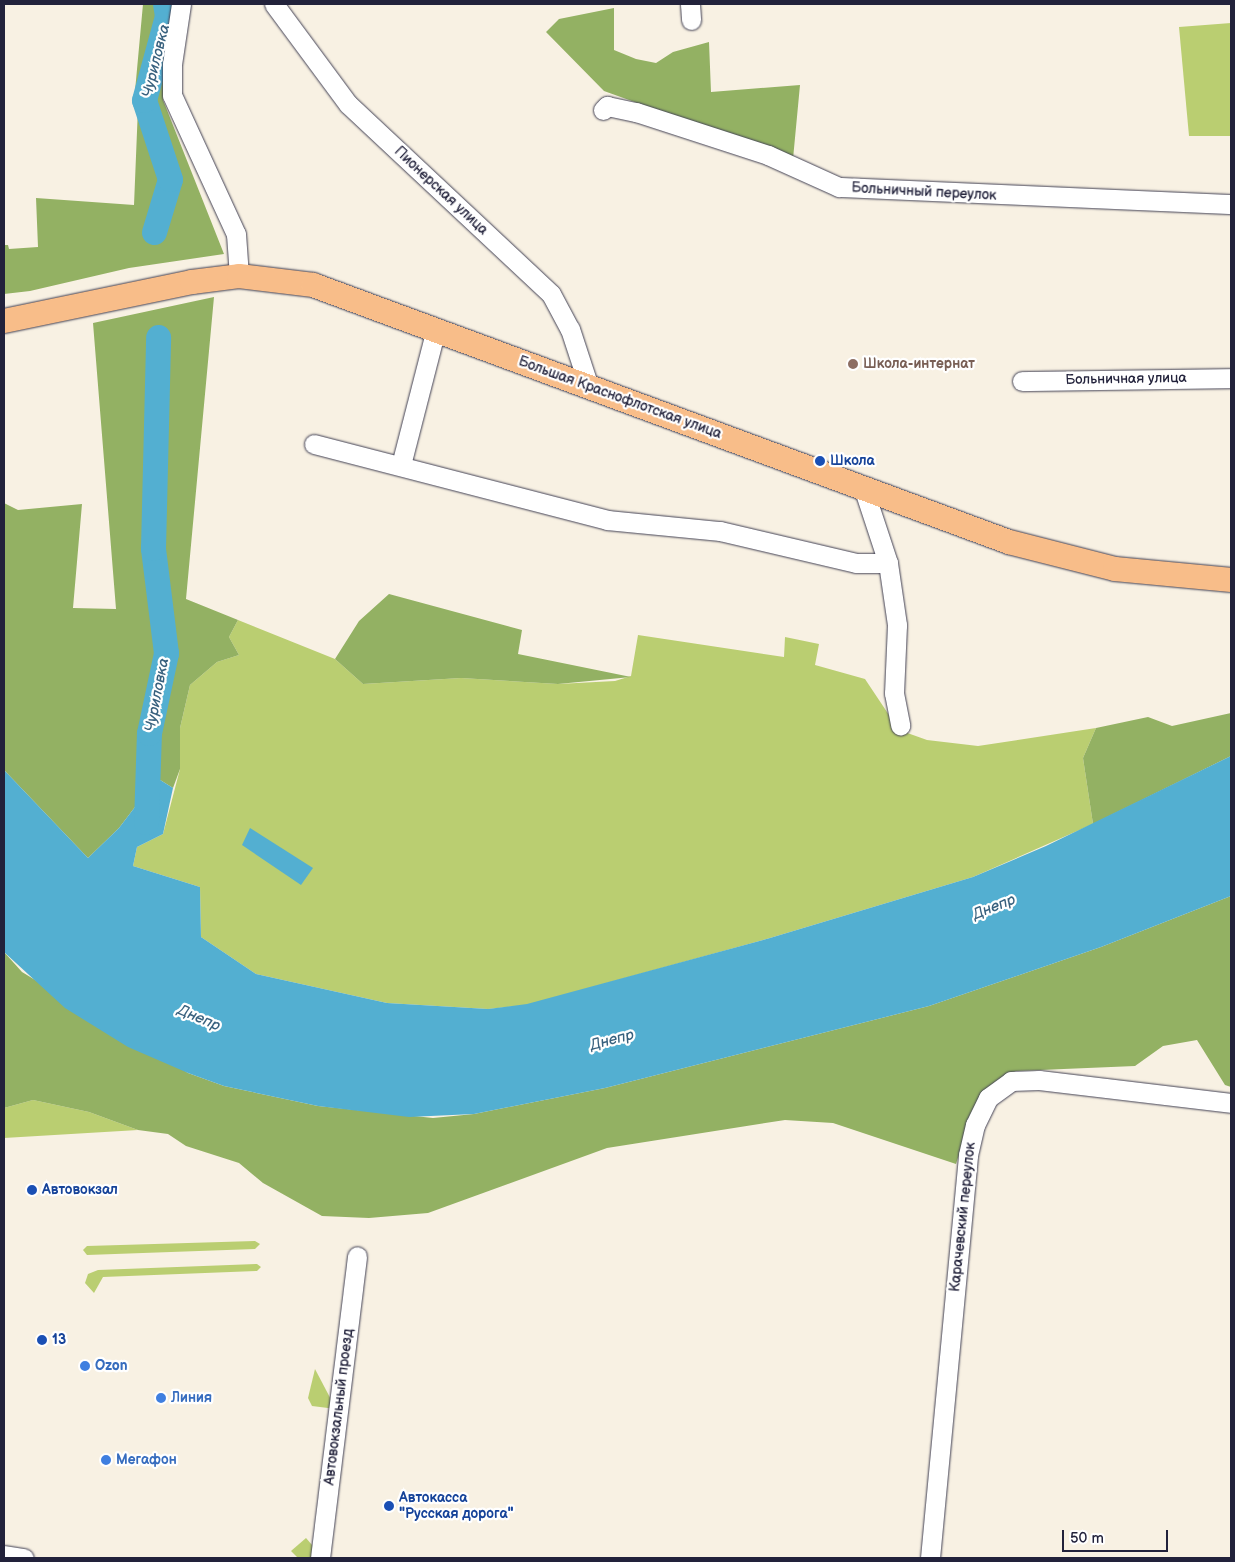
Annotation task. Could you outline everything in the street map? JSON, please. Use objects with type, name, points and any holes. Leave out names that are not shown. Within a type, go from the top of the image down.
[{"type":"main road","name":"Большая Краснофлотская улица","points":[[4,321],[192,282],[239,276],[313,285],[436,328],[589,387],[1009,542],[1115,569],[1231,580]]},
{"type":"street","points":[[181,4],[172,64],[172,94],[236,234],[239,276]]},
{"type":"street","name":"Пионерская улица","points":[[274,4],[348,104],[551,294],[570,329],[589,387]]},
{"type":"street","name":"Больничный переулок","points":[[603,110],[607,106],[636,112],[768,155],[840,187],[1231,204]]},
{"type":"street","points":[[401,465],[436,328]]},
{"type":"street","name":"Больничная улица","points":[[1022,381],[1231,378]]},
{"type":"street","points":[[314,444],[401,465],[607,520],[720,531],[856,563],[888,563]]},
{"type":"street","points":[[863,487],[888,563],[897,625],[894,693],[900,726]]},
{"type":"street","name":"Карачевский переулок","points":[[930,1558],[968,1154],[975,1125],[988,1098],[1010,1081],[1039,1080],[1231,1102]]},
{"type":"street","name":"Автовокзальный проезд","points":[[320,1558],[357,1256]]},
{"type":"street","points":[[4,1555],[24,1558]]},
{"type":"green space","points":[[143,4],[175,4],[163,100],[224,254],[129,268],[30,291],[4,294],[4,245],[8,245],[9,249],[38,247],[36,198],[134,205],[138,107],[135,91]]},
{"type":"green space","points":[[614,8],[614,50],[636,59],[656,63],[673,52],[709,42],[711,92],[800,85],[793,159],[604,91],[546,32],[559,19]]},
{"type":"green space","points":[[1231,23],[1231,136],[1189,136],[1179,27]]},
{"type":"green space","points":[[214,297],[186,599],[238,620],[229,637],[239,655],[217,662],[190,685],[180,728],[180,769],[173,788],[157,778],[119,828],[88,858],[4,770],[4,503],[18,510],[82,504],[73,608],[116,609],[93,323]]},
{"type":"green space","points":[[389,594],[522,630],[518,654],[631,677],[558,684],[461,678],[363,684],[335,659],[359,621]]},
{"type":"green space","points":[[238,620],[335,659],[363,684],[461,678],[558,684],[615,681],[631,676],[638,635],[784,657],[785,637],[819,644],[815,665],[865,679],[899,730],[927,740],[978,746],[1096,728],[1083,758],[1093,824],[973,877],[770,938],[527,1005],[488,1009],[387,1003],[256,974],[201,937],[200,887],[133,866],[137,847],[163,834],[180,769],[180,728],[190,685],[217,662],[239,655],[229,637]]},
{"type":"green space","points":[[1231,713],[1231,756],[1093,824],[1083,758],[1096,728],[1148,717],[1172,726]]},
{"type":"green space","points":[[1231,896],[1231,1087],[1225,1085],[1197,1040],[1163,1046],[1135,1066],[1016,1071],[995,1082],[970,1120],[956,1164],[833,1123],[785,1120],[607,1148],[428,1213],[369,1218],[322,1216],[263,1183],[239,1163],[186,1146],[168,1134],[138,1130],[89,1112],[33,1100],[4,1108],[4,952],[22,972],[188,1073],[224,1086],[318,1106],[433,1118],[474,1114],[605,1088],[929,1006],[1101,947]]},
{"type":"green space","points":[[33,1100],[89,1112],[138,1130],[4,1138],[4,1108]]},
{"type":"green space","points":[[255,1241],[260,1244],[255,1249],[87,1255],[83,1250],[87,1246]]},
{"type":"green space","points":[[257,1264],[261,1267],[257,1271],[103,1277],[94,1293],[85,1283],[88,1274],[98,1270]]},
{"type":"green space","points":[[315,1369],[336,1409],[312,1406],[308,1398]]},
{"type":"green space","points":[[306,1538],[319,1553],[313,1558],[298,1558],[291,1551]]},
{"type":"water","name":"Днепр","points":[[1231,756],[1231,896],[1101,947],[929,1006],[605,1088],[474,1114],[409,1117],[318,1106],[224,1086],[188,1073],[128,1047],[65,1008],[4,952],[4,770],[88,858],[119,828],[157,778],[173,788],[163,834],[137,847],[133,866],[200,887],[201,937],[256,974],[387,1003],[488,1009],[527,1004],[770,938],[973,877],[1046,846]]},
{"type":"water","points":[[250,828],[313,868],[301,885],[242,845]]},
{"type":"waterway","name":"Чуриловка","points":[[154,232],[170,179],[144,100],[167,16],[165,4]]},
{"type":"waterway","name":"Чуриловка","points":[[146,822],[149,733],[166,653],[153,548],[158,337]]},
{"type":"place","name":"Школа-интернат","points":[[853,364]]},
{"type":"place","name":"Школа","points":[[820,461]]},
{"type":"place","name":"Автовокзал","points":[[32,1190]]},
{"type":"place","name":"13","points":[[42,1340]]},
{"type":"place","name":"Ozon","points":[[85,1366]]},
{"type":"place","name":"Линия","points":[[161,1398]]},
{"type":"place","name":"Мегафон","points":[[106,1460]]},
{"type":"place","name":"Автокасса \"Русская дорога\"","points":[[389,1506]]}]
